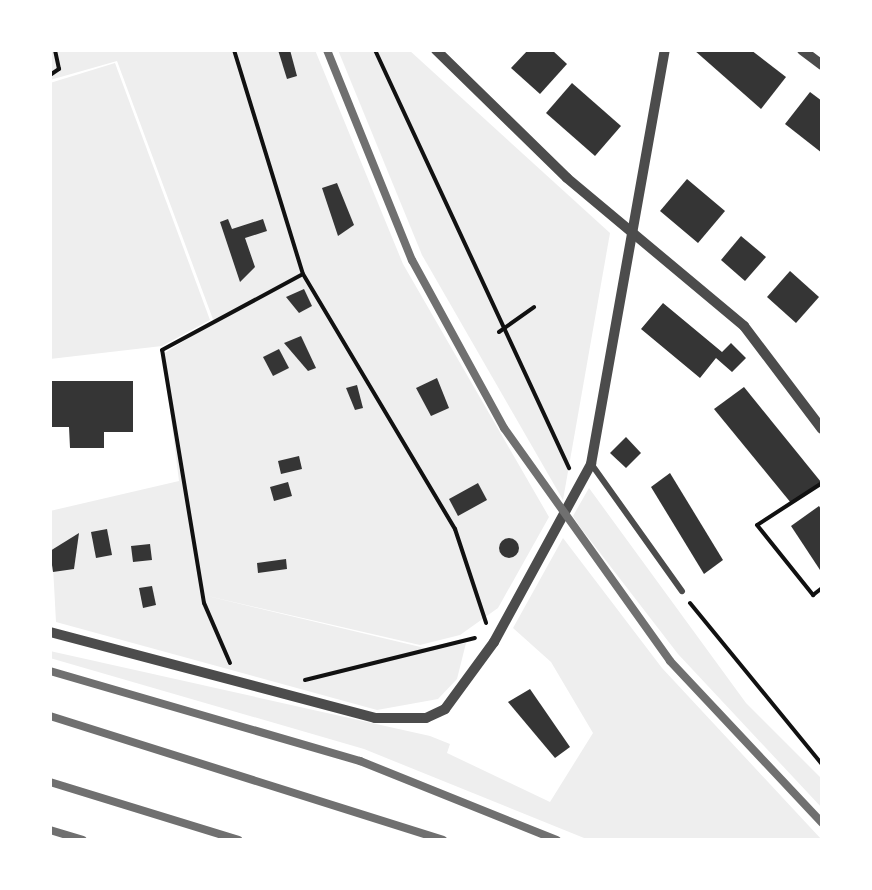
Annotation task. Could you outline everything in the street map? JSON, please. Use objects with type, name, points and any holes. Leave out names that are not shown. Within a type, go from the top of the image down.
[{"type":"street","points":[[436,50],[567,178],[632,226],[744,326],[822,430]]},
{"type":"street","points":[[50,632],[375,718],[426,718],[445,708],[494,642],[591,464],[665,50]]},
{"type":"street","points":[[802,50],[822,65]]},
{"type":"lane","points":[[591,464],[682,591]]},
{"type":"path","points":[[50,75],[60,69],[55,50]]},
{"type":"path","points":[[234,50],[303,274],[455,529],[494,642]]},
{"type":"path","points":[[375,50],[498,332],[579,485]]},
{"type":"path","points":[[233,683],[204,603],[162,350],[303,274]]},
{"type":"path","points":[[498,332],[534,307]]},
{"type":"path","points":[[822,483],[757,524],[813,594],[822,588]]},
{"type":"path","points":[[682,591],[822,764]]},
{"type":"path","points":[[271,689],[470,637],[494,642]]},
{"type":"shaded area","points":[[50,50],[315,50],[403,264],[549,517],[498,608],[460,635],[420,645],[199,594],[433,650],[466,643],[457,679],[438,699],[377,710],[56,622],[50,511],[179,481],[163,354],[214,322],[117,61],[50,80]]},
{"type":"shaded area","points":[[338,50],[409,50],[610,233],[563,500],[422,255]]},
{"type":"shaded area","points":[[115,63],[210,320],[162,346],[50,359],[50,83]]},
{"type":"shaded area","points":[[589,488],[746,703],[822,779],[822,808],[678,654],[580,527],[573,516]]},
{"type":"shaded area","points":[[563,538],[662,668],[822,840],[589,840],[364,749],[50,658],[50,651],[430,736],[450,744],[447,753],[550,802],[593,733],[551,662],[513,628]]},
{"type":"building","points":[[278,50],[290,50],[297,76],[287,79]]},
{"type":"building","points":[[528,50],[552,50],[567,64],[540,94],[511,68]]},
{"type":"building","points":[[694,50],[751,50],[786,77],[761,109]]},
{"type":"building","points":[[572,83],[621,126],[595,156],[546,113]]},
{"type":"building","points":[[810,92],[822,101],[822,153],[785,124]]},
{"type":"building","points":[[687,179],[725,211],[698,243],[660,211]]},
{"type":"building","points":[[337,183],[354,225],[338,236],[322,188]]},
{"type":"building","points":[[228,219],[232,229],[263,219],[267,231],[245,238],[255,267],[240,282],[220,222]]},
{"type":"building","points":[[741,236],[766,257],[745,281],[721,260]]},
{"type":"building","points":[[790,271],[819,297],[796,323],[767,297]]},
{"type":"building","points":[[304,289],[312,306],[299,313],[286,297]]},
{"type":"building","points":[[663,303],[722,352],[731,343],[746,358],[732,372],[716,358],[700,378],[641,329]]},
{"type":"building","points":[[301,336],[316,368],[308,371],[284,343]]},
{"type":"building","points":[[279,349],[289,368],[273,376],[263,357]]},
{"type":"building","points":[[437,378],[449,408],[431,416],[416,388]]},
{"type":"building","points":[[50,381],[133,381],[133,432],[104,432],[104,448],[70,448],[69,427],[50,427]]},
{"type":"building","points":[[357,385],[363,408],[355,410],[346,388]]},
{"type":"building","points":[[744,387],[821,482],[791,503],[714,409]]},
{"type":"building","points":[[626,437],[641,453],[626,468],[610,453]]},
{"type":"building","points":[[299,456],[302,469],[281,474],[278,461]]},
{"type":"building","points":[[670,473],[723,560],[704,574],[651,487]]},
{"type":"building","points":[[288,482],[292,496],[274,501],[270,487]]},
{"type":"building","points":[[478,483],[487,500],[458,516],[449,499]]},
{"type":"building","points":[[819,506],[822,511],[822,573],[791,526]]},
{"type":"building","points":[[107,529],[112,555],[96,558],[91,532]]},
{"type":"building","points":[[79,533],[74,569],[53,572],[50,551]]},
{"type":"building","points":[[509,538],[519,548],[509,558],[499,548]]},
{"type":"building","points":[[150,544],[152,560],[133,562],[131,546]]},
{"type":"building","points":[[286,559],[287,569],[258,573],[257,563]]},
{"type":"building","points":[[152,586],[156,605],[143,608],[139,588]]},
{"type":"building","points":[[530,689],[570,747],[555,758],[508,702]]},
{"type":"railway","points":[[327,50],[412,260],[504,428],[670,661],[822,823]]},
{"type":"railway","points":[[50,671],[360,761],[557,840]]},
{"type":"railway","points":[[50,716],[443,840]]},
{"type":"railway","points":[[50,782],[238,840]]},
{"type":"railway","points":[[50,830],[83,840]]}]
